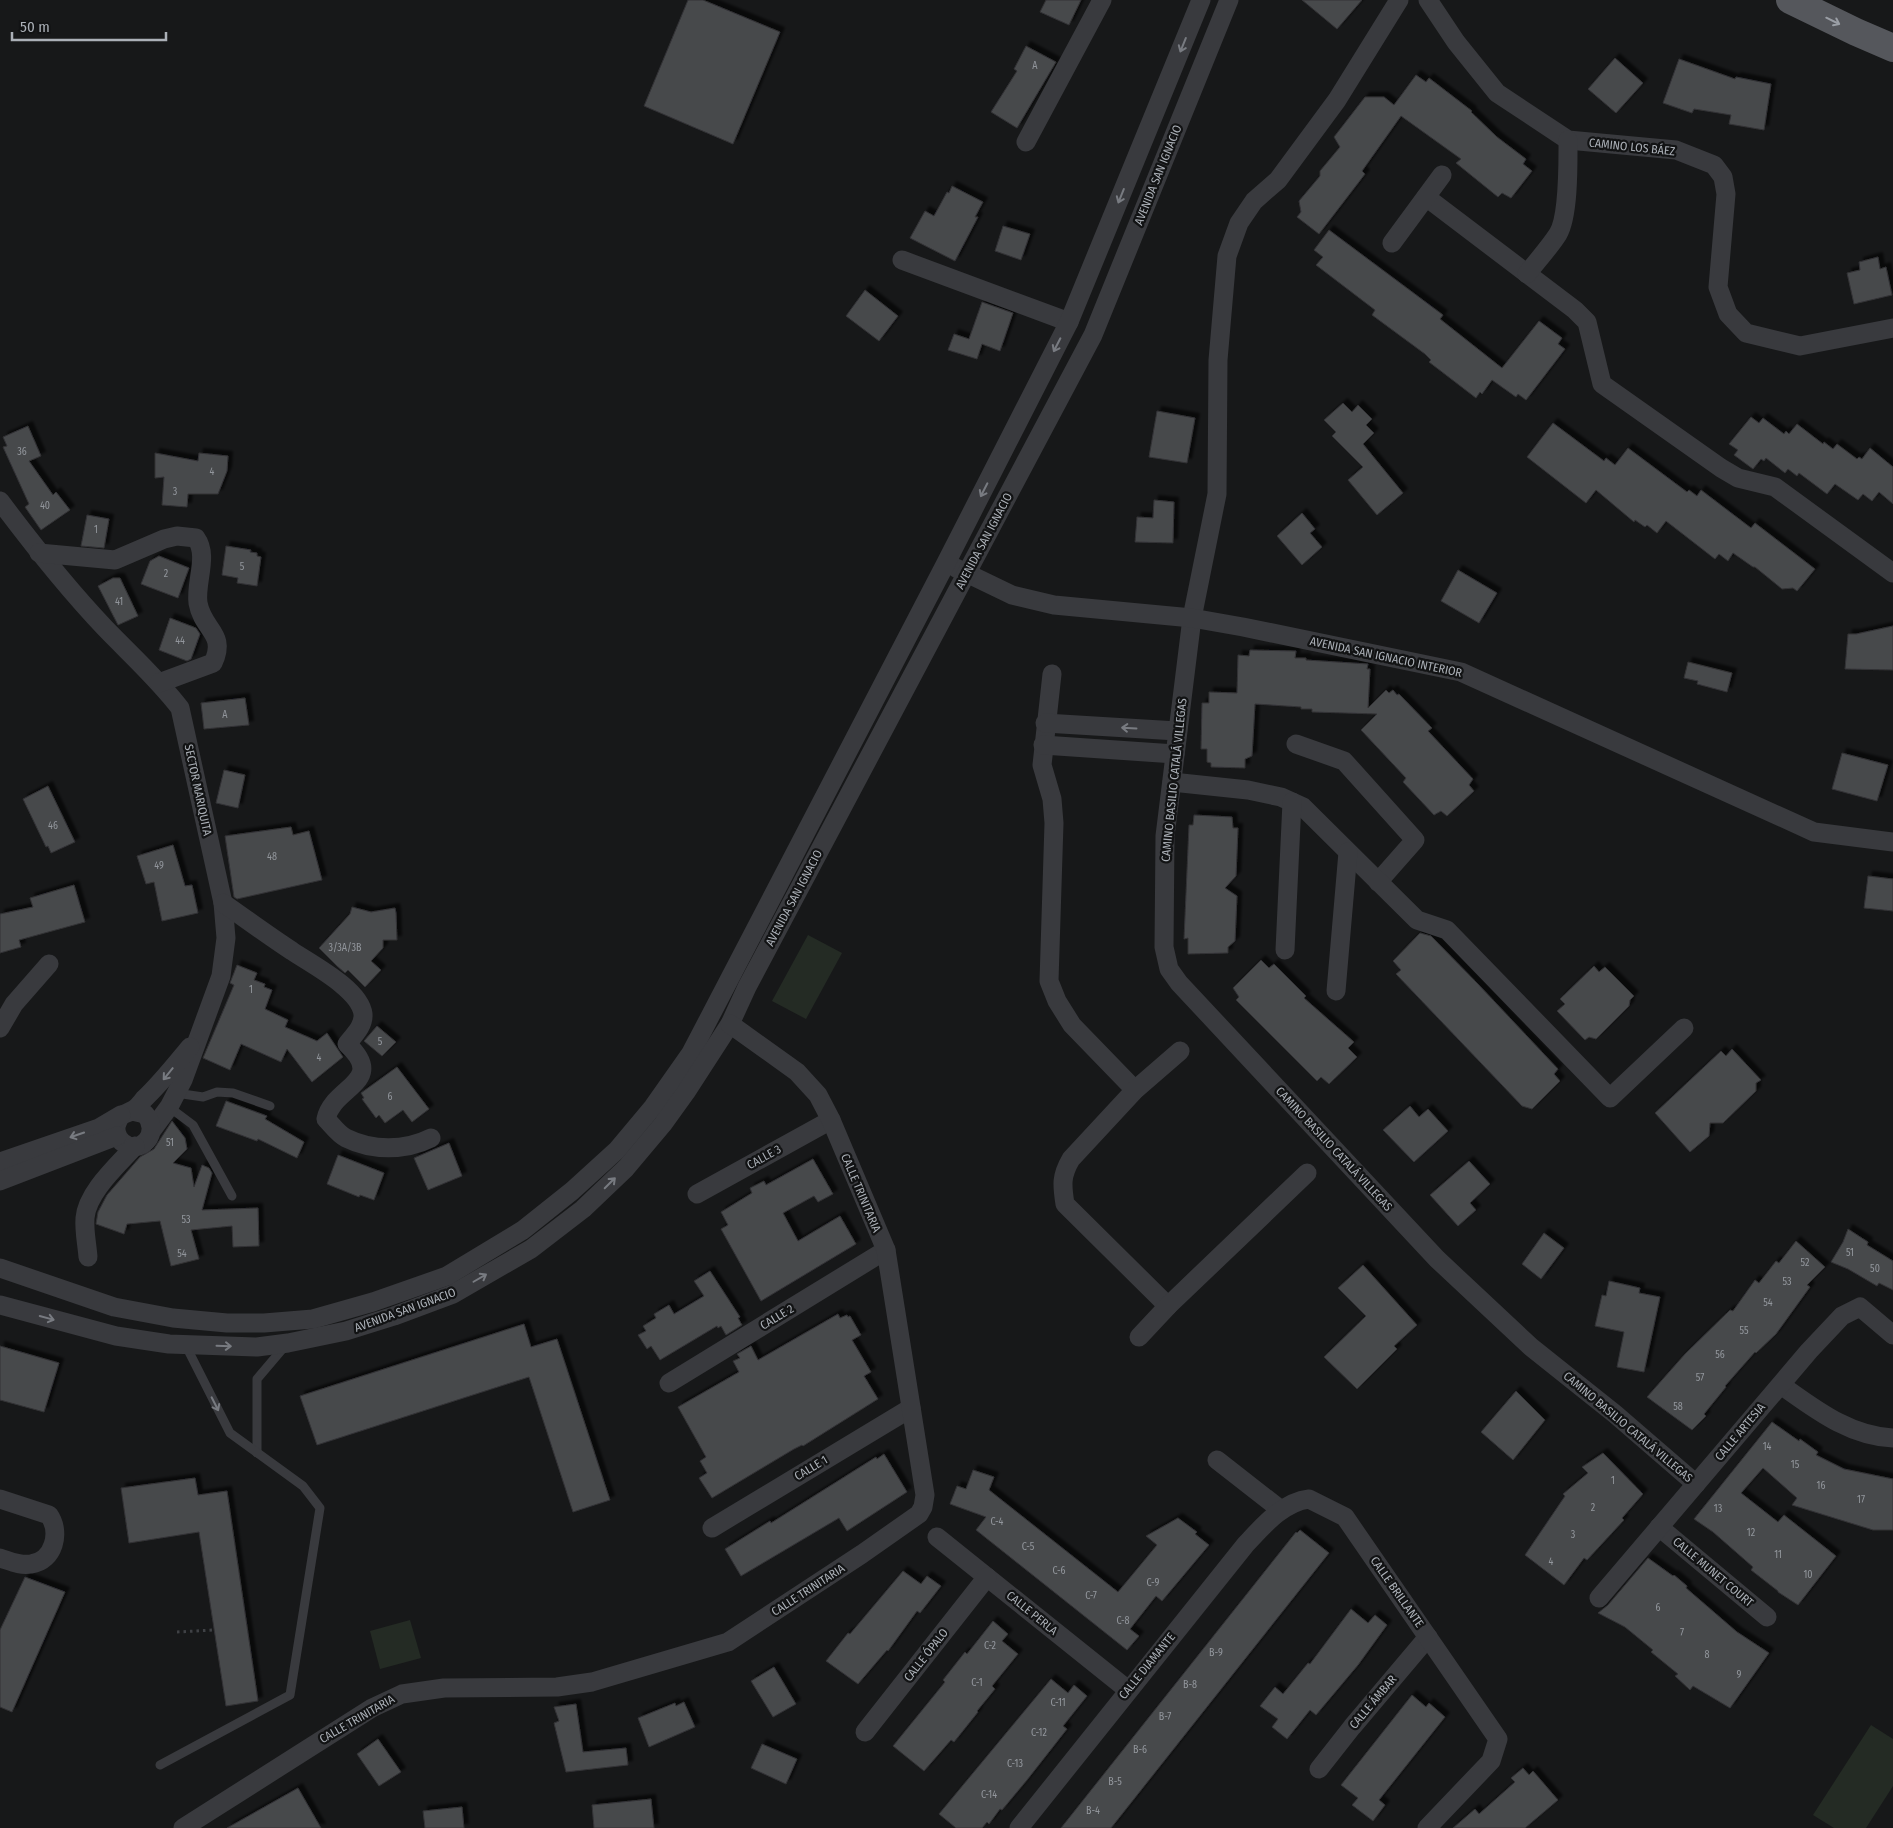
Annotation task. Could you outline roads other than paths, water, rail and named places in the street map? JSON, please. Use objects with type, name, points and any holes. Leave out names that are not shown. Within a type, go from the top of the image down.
[{"type":"main road","points":[[1790,0],[1893,48]]},
{"type":"street","points":[[1026,142],[1102,0]]},
{"type":"street","name":"AVENIDA SAN IGNACIO","points":[[0,1268],[114,1307],[174,1318],[227,1323],[264,1323],[313,1319],[373,1302],[447,1276],[522,1230],[572,1191],[617,1150],[653,1107],[691,1053],[1069,322],[1201,0]]},
{"type":"street","name":"AVENIDA SAN IGNACIO","points":[[0,1306],[116,1336],[169,1344],[257,1347],[288,1343],[346,1331],[394,1316],[453,1294],[531,1249],[583,1210],[626,1168],[663,1124],[730,1024],[747,987],[1093,335],[1229,0]]},
{"type":"street","name":"CAMINO BASILIO CATALÁ VILLEGAS","points":[[1399,0],[1337,100],[1278,180],[1254,201],[1239,222],[1226,256],[1218,360],[1217,494],[1192,618],[1177,731],[1165,836],[1164,947],[1169,969],[1179,983],[1437,1258],[1531,1348],[1615,1414],[1696,1484]]},
{"type":"street","name":"CAMINO LOS BÁEZ","points":[[1428,0],[1456,42],[1497,93],[1568,140],[1676,150],[1714,165],[1723,176],[1726,194],[1718,287],[1728,314],[1746,332],[1800,346],[1893,328]]},
{"type":"street","points":[[1527,274],[1559,232],[1564,211],[1568,176],[1568,140]]},
{"type":"street","points":[[1392,243],[1442,175]]},
{"type":"street","points":[[1426,197],[1575,310],[1587,322],[1602,384],[1721,468],[1738,478],[1775,487],[1893,573]]},
{"type":"street","points":[[902,260],[1069,322]]},
{"type":"street","name":"SECTOR MARIQUITA","points":[[0,501],[39,553],[180,708],[223,903],[226,938],[221,976],[183,1080],[152,1130]]},
{"type":"street","points":[[39,553],[115,560],[164,539],[177,536],[196,538],[200,544],[202,557],[198,599],[200,613],[219,643],[219,652],[214,663],[159,683]]},
{"type":"street","name":"AVENIDA SAN IGNACIO INTERIOR","points":[[946,563],[1012,595],[1054,605],[1192,618],[1243,626],[1461,672],[1814,832],[1893,842]]},
{"type":"street","points":[[1052,674],[1045,723],[1042,764],[1052,799],[1054,823],[1049,981],[1057,1001],[1072,1025],[1135,1090]]},
{"type":"street","points":[[1045,723],[1177,731]]},
{"type":"street","points":[[1296,744],[1344,762],[1415,840],[1378,882]]},
{"type":"street","points":[[1043,745],[1175,754]]},
{"type":"street","points":[[1172,782],[1248,790],[1281,797],[1303,808],[1416,920],[1447,930],[1610,1098],[1684,1028]]},
{"type":"street","points":[[1285,950],[1292,802]]},
{"type":"street","points":[[1336,992],[1348,852]]},
{"type":"street","points":[[223,903],[332,977],[350,992],[360,1004],[363,1014],[361,1026],[347,1044],[360,1059],[364,1068],[362,1075],[348,1091],[328,1109],[326,1118],[336,1130],[345,1137],[362,1143],[387,1148],[418,1145],[431,1138]]},
{"type":"street","points":[[0,1028],[14,1004],[49,964]]},
{"type":"street","name":"CALLE TRINITARIA","points":[[183,1828],[372,1708],[402,1694],[444,1688],[557,1688],[592,1682],[728,1642],[919,1514],[923,1507],[925,1495],[886,1250],[831,1120],[818,1095],[797,1072],[730,1024]]},
{"type":"street","points":[[135,1146],[123,1143],[117,1136],[116,1127],[127,1113],[159,1085],[199,1036]]},
{"type":"street","points":[[1168,1306],[1064,1204],[1062,1186],[1064,1172],[1071,1159],[1135,1090],[1180,1051]]},
{"type":"street","points":[[0,1162],[99,1128],[127,1113],[144,1114],[149,1118],[152,1130],[146,1142],[135,1146],[95,1191],[89,1203],[85,1217],[88,1257]]},
{"type":"street","name":"CALLE 3","points":[[697,1194],[831,1120]]},
{"type":"street","points":[[0,1181],[117,1136]]},
{"type":"street","points":[[1139,1336],[1307,1173]]},
{"type":"street","name":"CALLE 2","points":[[669,1383],[886,1250]]},
{"type":"street","name":"CALLE ARTESIA","points":[[1599,1598],[1780,1385],[1842,1316],[1860,1307],[1893,1335]]},
{"type":"street","points":[[1780,1385],[1827,1417],[1857,1432],[1893,1438]]},
{"type":"street","name":"CALLE 1","points":[[712,1528],[911,1408]]},
{"type":"street","points":[[1217,1460],[1288,1507]]},
{"type":"street","points":[[0,1499],[48,1515],[53,1521],[55,1528],[55,1540],[50,1552],[42,1560],[32,1564],[18,1564],[0,1558]]},
{"type":"street","name":"CALLE BRILLANTE","points":[[1288,1507],[1309,1499],[1345,1517],[1498,1739],[1491,1761],[1427,1828]]},
{"type":"street","name":"CALLE DIAMANTE","points":[[1019,1828],[1246,1544],[1288,1507]]},
{"type":"street","name":"CALLE MUNET COURT","points":[[1659,1527],[1767,1617]]},
{"type":"street","name":"CALLE PERLA","points":[[937,1536],[1128,1690]]},
{"type":"street","name":"CALLE ÓPALO","points":[[865,1732],[987,1577]]},
{"type":"street","name":"CALLE ÁMBAR","points":[[1319,1768],[1428,1637]]},
{"type":"lane","points":[[172,1100],[203,1097],[217,1092],[233,1093],[270,1106]]},
{"type":"lane","points":[[172,1100],[193,1125],[232,1196]]},
{"type":"lane","points":[[257,1453],[257,1379],[288,1343]]},
{"type":"lane","points":[[160,1766],[290,1695],[320,1508],[303,1486],[230,1433],[185,1344]]}]
